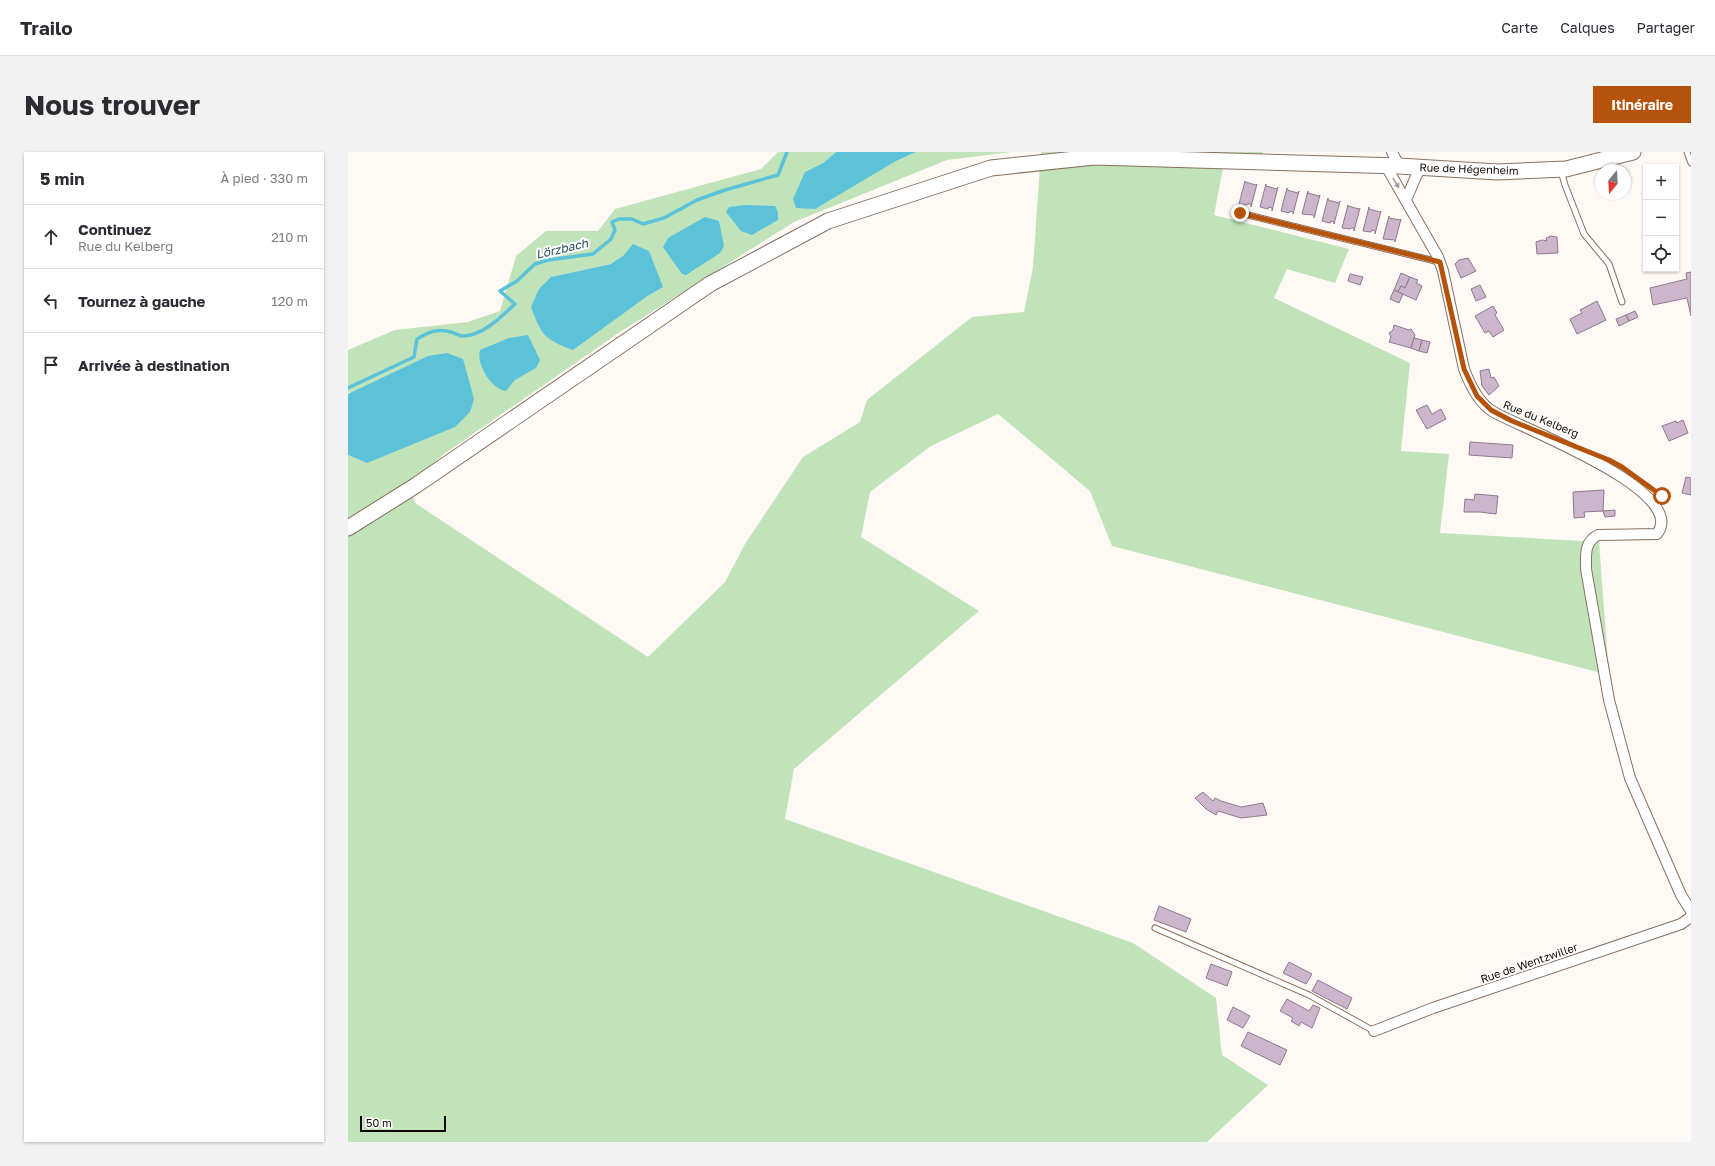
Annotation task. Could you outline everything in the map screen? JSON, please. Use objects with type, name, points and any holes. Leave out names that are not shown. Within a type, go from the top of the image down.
[{"type":"main road","name":"Rue de Hégenheim","points":[[348,528],[415,486],[710,284],[828,221],[991,168],[1094,157],[1422,167],[1497,172],[1561,169],[1633,152]]},
{"type":"street","name":"Rue du Kelberg","points":[[1392,152],[1393,166],[1406,200],[1440,262],[1464,369],[1469,383],[1484,404],[1491,410],[1512,421],[1603,457],[1622,467],[1657,493]]},
{"type":"street","points":[[1406,200],[1417,174],[1422,167]]},
{"type":"street","points":[[1671,513],[1668,525],[1657,534],[1598,535],[1591,538],[1588,542],[1585,553],[1586,569],[1609,700],[1630,778],[1681,895],[1691,911]]},
{"type":"street","name":"Rue de Wentzwiller","points":[[1374,1031],[1433,1008],[1680,924],[1691,917]]},
{"type":"lane","points":[[1687,152],[1691,163]]},
{"type":"lane","points":[[1561,169],[1565,185],[1584,234],[1609,264],[1622,302]]},
{"type":"lane","points":[[1240,213],[1440,262]]},
{"type":"lane","points":[[1155,928],[1309,995],[1374,1031]]},
{"type":"green space","points":[[778,152],[836,152],[823,163],[805,172],[896,161],[916,152],[1012,152],[947,160],[794,222],[620,332],[444,454],[409,484],[415,503],[648,657],[725,582],[745,544],[803,457],[860,422],[867,400],[972,317],[1024,312],[1033,267],[1041,152],[1263,152],[1263,155],[1226,153],[1214,215],[1349,249],[1335,283],[1287,269],[1274,298],[1410,363],[1401,451],[1449,454],[1440,533],[1599,542],[1609,675],[1112,546],[1090,491],[998,414],[931,446],[870,492],[861,537],[979,611],[794,769],[785,819],[1133,943],[1216,998],[1222,1055],[1268,1085],[1207,1142],[348,1142],[348,455],[367,463],[350,392],[348,394],[348,350],[395,330],[468,322],[500,311],[516,256],[546,231],[598,231],[615,209],[761,169]],"holes":[[[624,255],[663,287],[646,297],[551,277],[611,264]]]},
{"type":"water","points":[[836,152],[916,152],[896,161],[815,209],[796,208],[793,199],[805,172],[823,163]]},
{"type":"water","points":[[745,205],[775,206],[778,212],[778,220],[752,235],[741,231],[726,212],[729,207]]},
{"type":"water","points":[[705,217],[719,221],[724,246],[720,253],[686,275],[682,274],[663,247],[668,238]]},
{"type":"water","points":[[633,244],[649,251],[663,287],[646,297],[573,350],[556,343],[545,335],[538,324],[531,307],[539,289],[551,277],[611,264],[624,255]]},
{"type":"water","points":[[528,335],[540,360],[536,368],[515,380],[506,391],[500,389],[490,381],[486,375],[480,362],[480,350],[509,338]]},
{"type":"water","points":[[447,353],[463,359],[474,399],[470,412],[455,427],[367,463],[348,455],[348,394],[428,356]]},
{"type":"building","points":[[1245,181],[1256,185],[1257,184],[1251,207],[1251,204],[1239,204]]},
{"type":"building","points":[[1266,184],[1266,186],[1277,189],[1278,187],[1272,211],[1272,208],[1269,207],[1268,209],[1260,207]]},
{"type":"building","points":[[1287,188],[1287,190],[1298,193],[1299,191],[1293,214],[1293,212],[1290,211],[1289,213],[1281,211]]},
{"type":"building","points":[[1308,191],[1308,193],[1320,195],[1314,218],[1314,215],[1302,214]]},
{"type":"building","points":[[1328,198],[1328,200],[1339,203],[1340,201],[1334,224],[1334,222],[1331,221],[1330,223],[1322,221]]},
{"type":"building","points":[[1348,205],[1359,209],[1360,208],[1354,231],[1354,228],[1342,228]]},
{"type":"building","points":[[1369,207],[1369,209],[1381,211],[1375,234],[1375,231],[1372,230],[1371,232],[1363,231]]},
{"type":"building","points":[[1389,216],[1389,218],[1401,219],[1395,242],[1395,240],[1383,239]]},
{"type":"building","points":[[1551,236],[1557,237],[1558,253],[1537,254],[1536,242],[1542,240],[1547,241],[1546,238]]},
{"type":"building","points":[[1468,258],[1476,271],[1461,278],[1455,264],[1459,260]]},
{"type":"building","points":[[1691,272],[1691,316],[1687,298],[1653,305],[1650,288],[1687,279],[1686,273]]},
{"type":"building","points":[[1401,273],[1410,277],[1405,288],[1401,286],[1398,292],[1394,290]]},
{"type":"building","points":[[1350,274],[1363,277],[1360,285],[1348,281]]},
{"type":"building","points":[[1410,277],[1418,280],[1416,283],[1422,286],[1416,300],[1398,292],[1401,286],[1405,288]]},
{"type":"building","points":[[1480,285],[1486,297],[1476,301],[1471,289]]},
{"type":"building","points":[[1394,290],[1403,294],[1399,303],[1390,299]]},
{"type":"building","points":[[1597,301],[1606,320],[1577,334],[1570,319],[1582,313],[1580,310]]},
{"type":"building","points":[[1493,306],[1497,313],[1495,315],[1504,330],[1493,337],[1489,331],[1485,333],[1475,316]]},
{"type":"building","points":[[1635,311],[1638,317],[1629,321],[1626,315]]},
{"type":"building","points":[[1626,315],[1629,321],[1619,326],[1616,319]]},
{"type":"building","points":[[1394,325],[1409,330],[1411,329],[1415,335],[1411,348],[1389,342],[1391,337],[1389,333],[1393,330]]},
{"type":"building","points":[[1414,338],[1422,340],[1419,351],[1411,348]]},
{"type":"building","points":[[1422,340],[1430,342],[1427,353],[1419,351]]},
{"type":"building","points":[[1489,369],[1491,378],[1494,377],[1499,386],[1489,395],[1482,386],[1480,371]]},
{"type":"building","points":[[1427,405],[1432,414],[1441,409],[1446,419],[1427,429],[1416,410]]},
{"type":"building","points":[[1683,420],[1688,433],[1669,441],[1662,426],[1676,421],[1677,423]]},
{"type":"building","points":[[1470,442],[1513,445],[1512,458],[1469,455]]},
{"type":"building","points":[[1686,477],[1691,478],[1691,495],[1682,493]]},
{"type":"building","points":[[1604,490],[1603,511],[1584,512],[1585,517],[1574,518],[1573,492]]},
{"type":"building","points":[[1475,494],[1498,496],[1496,514],[1464,512],[1465,499],[1474,500]]},
{"type":"building","points":[[1615,510],[1615,516],[1605,517],[1603,511]]},
{"type":"building","points":[[1203,792],[1213,801],[1215,798],[1241,807],[1263,803],[1267,815],[1241,818],[1218,811],[1216,815],[1206,809],[1195,798]]},
{"type":"building","points":[[1159,906],[1191,919],[1186,932],[1154,920]]},
{"type":"building","points":[[1289,962],[1312,974],[1306,984],[1283,973]]},
{"type":"building","points":[[1211,964],[1232,972],[1227,986],[1206,978]]},
{"type":"building","points":[[1318,980],[1352,998],[1347,1009],[1312,991]]},
{"type":"building","points":[[1287,999],[1309,1011],[1313,1005],[1320,1008],[1312,1028],[1301,1022],[1299,1026],[1291,1021],[1293,1018],[1280,1011]]},
{"type":"building","points":[[1233,1007],[1250,1016],[1243,1028],[1227,1020]]},
{"type":"building","points":[[1248,1032],[1287,1050],[1280,1065],[1241,1046]]},
{"type":"waterway","name":"Lörzbach","points":[[348,388],[414,357],[417,339],[429,333],[441,330],[463,336],[471,335],[485,329],[498,320],[515,304],[500,291],[517,281],[535,264],[548,260],[593,254],[611,239],[615,230],[612,222],[619,219],[632,219],[643,224],[664,218],[697,200],[725,190],[778,175],[787,152]]},
{"type":"route","points":[[1240,213],[1440,262],[1464,369],[1469,383],[1484,404],[1498,415],[1598,454],[1622,467],[1662,496]]}]
